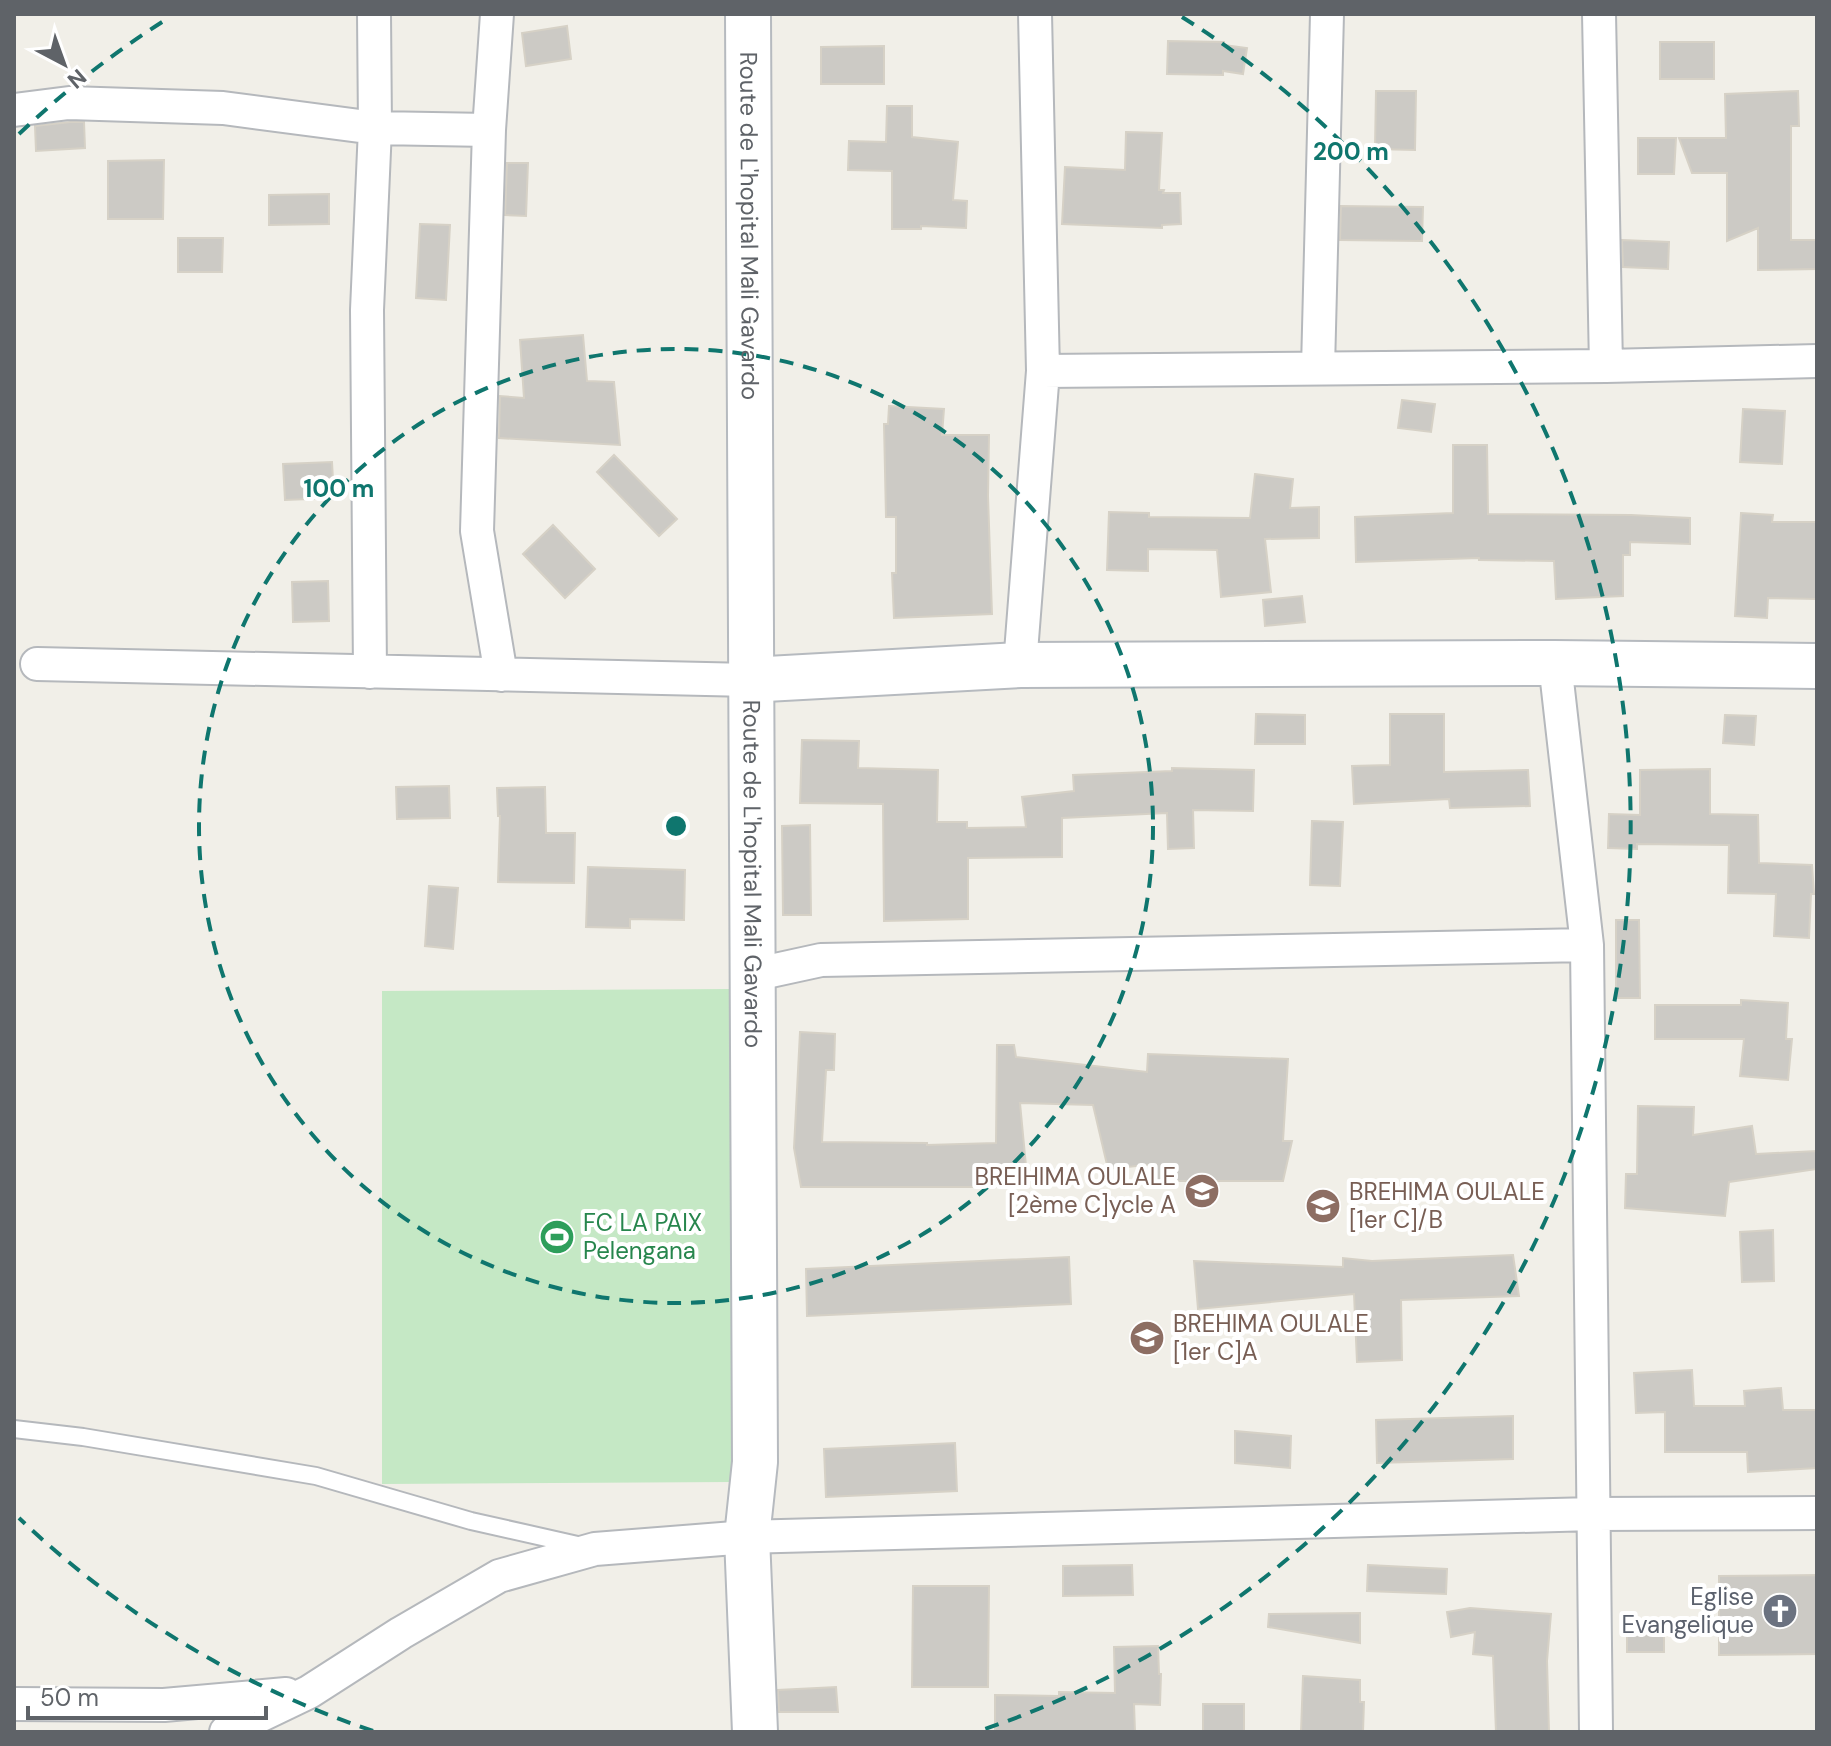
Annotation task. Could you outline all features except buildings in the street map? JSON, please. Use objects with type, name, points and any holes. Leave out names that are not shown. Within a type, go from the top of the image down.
[{"type":"main road","name":"Route de L'hopital Mali Gavardo","points":[[748,14],[755,1462],[747,1537],[755,1732]]},
{"type":"main road","points":[[750,680],[1020,665],[1555,663],[1817,666]]},
{"type":"street","points":[[370,672],[367,310],[375,128],[374,14]]},
{"type":"street","points":[[497,14],[489,130],[477,531],[501,675]]},
{"type":"street","points":[[1020,665],[1043,371],[1035,14]]},
{"type":"street","points":[[1318,368],[1327,14]]},
{"type":"street","points":[[1599,14],[1606,366]]},
{"type":"street","points":[[14,110],[69,103],[223,108],[375,128],[489,130]]},
{"type":"street","points":[[1043,371],[1817,361]]},
{"type":"street","points":[[1555,663],[1587,945],[1596,1732]]},
{"type":"street","points":[[37,664],[750,680]]},
{"type":"street","points":[[752,975],[821,960],[1587,945]]},
{"type":"street","points":[[226,1732],[309,1692],[401,1633],[499,1576],[595,1549],[747,1537],[1593,1514],[1817,1513]]},
{"type":"street","points":[[14,1704],[164,1705],[309,1692]]},
{"type":"lane","points":[[14,1429],[83,1437],[316,1476],[471,1521],[595,1549]]},
{"type":"green space","name":"FC LA PAIX Pelengana","points":[[732,989],[732,1482],[382,1484],[382,991]]},
{"type":"place","name":"BREIHIMA OULALE [2ème C]ycle A","points":[[1202,1191]]},
{"type":"place","name":"BREHIMA OULALE [1er C]/B","points":[[1323,1206]]},
{"type":"place","name":"FC LA PAIX Pelengana","points":[[557,1237]]},
{"type":"place","name":"BREHIMA OULALE [1er C]A","points":[[1147,1338]]},
{"type":"place","name":"Eglise Evangelique","points":[[1780,1611]]}]
